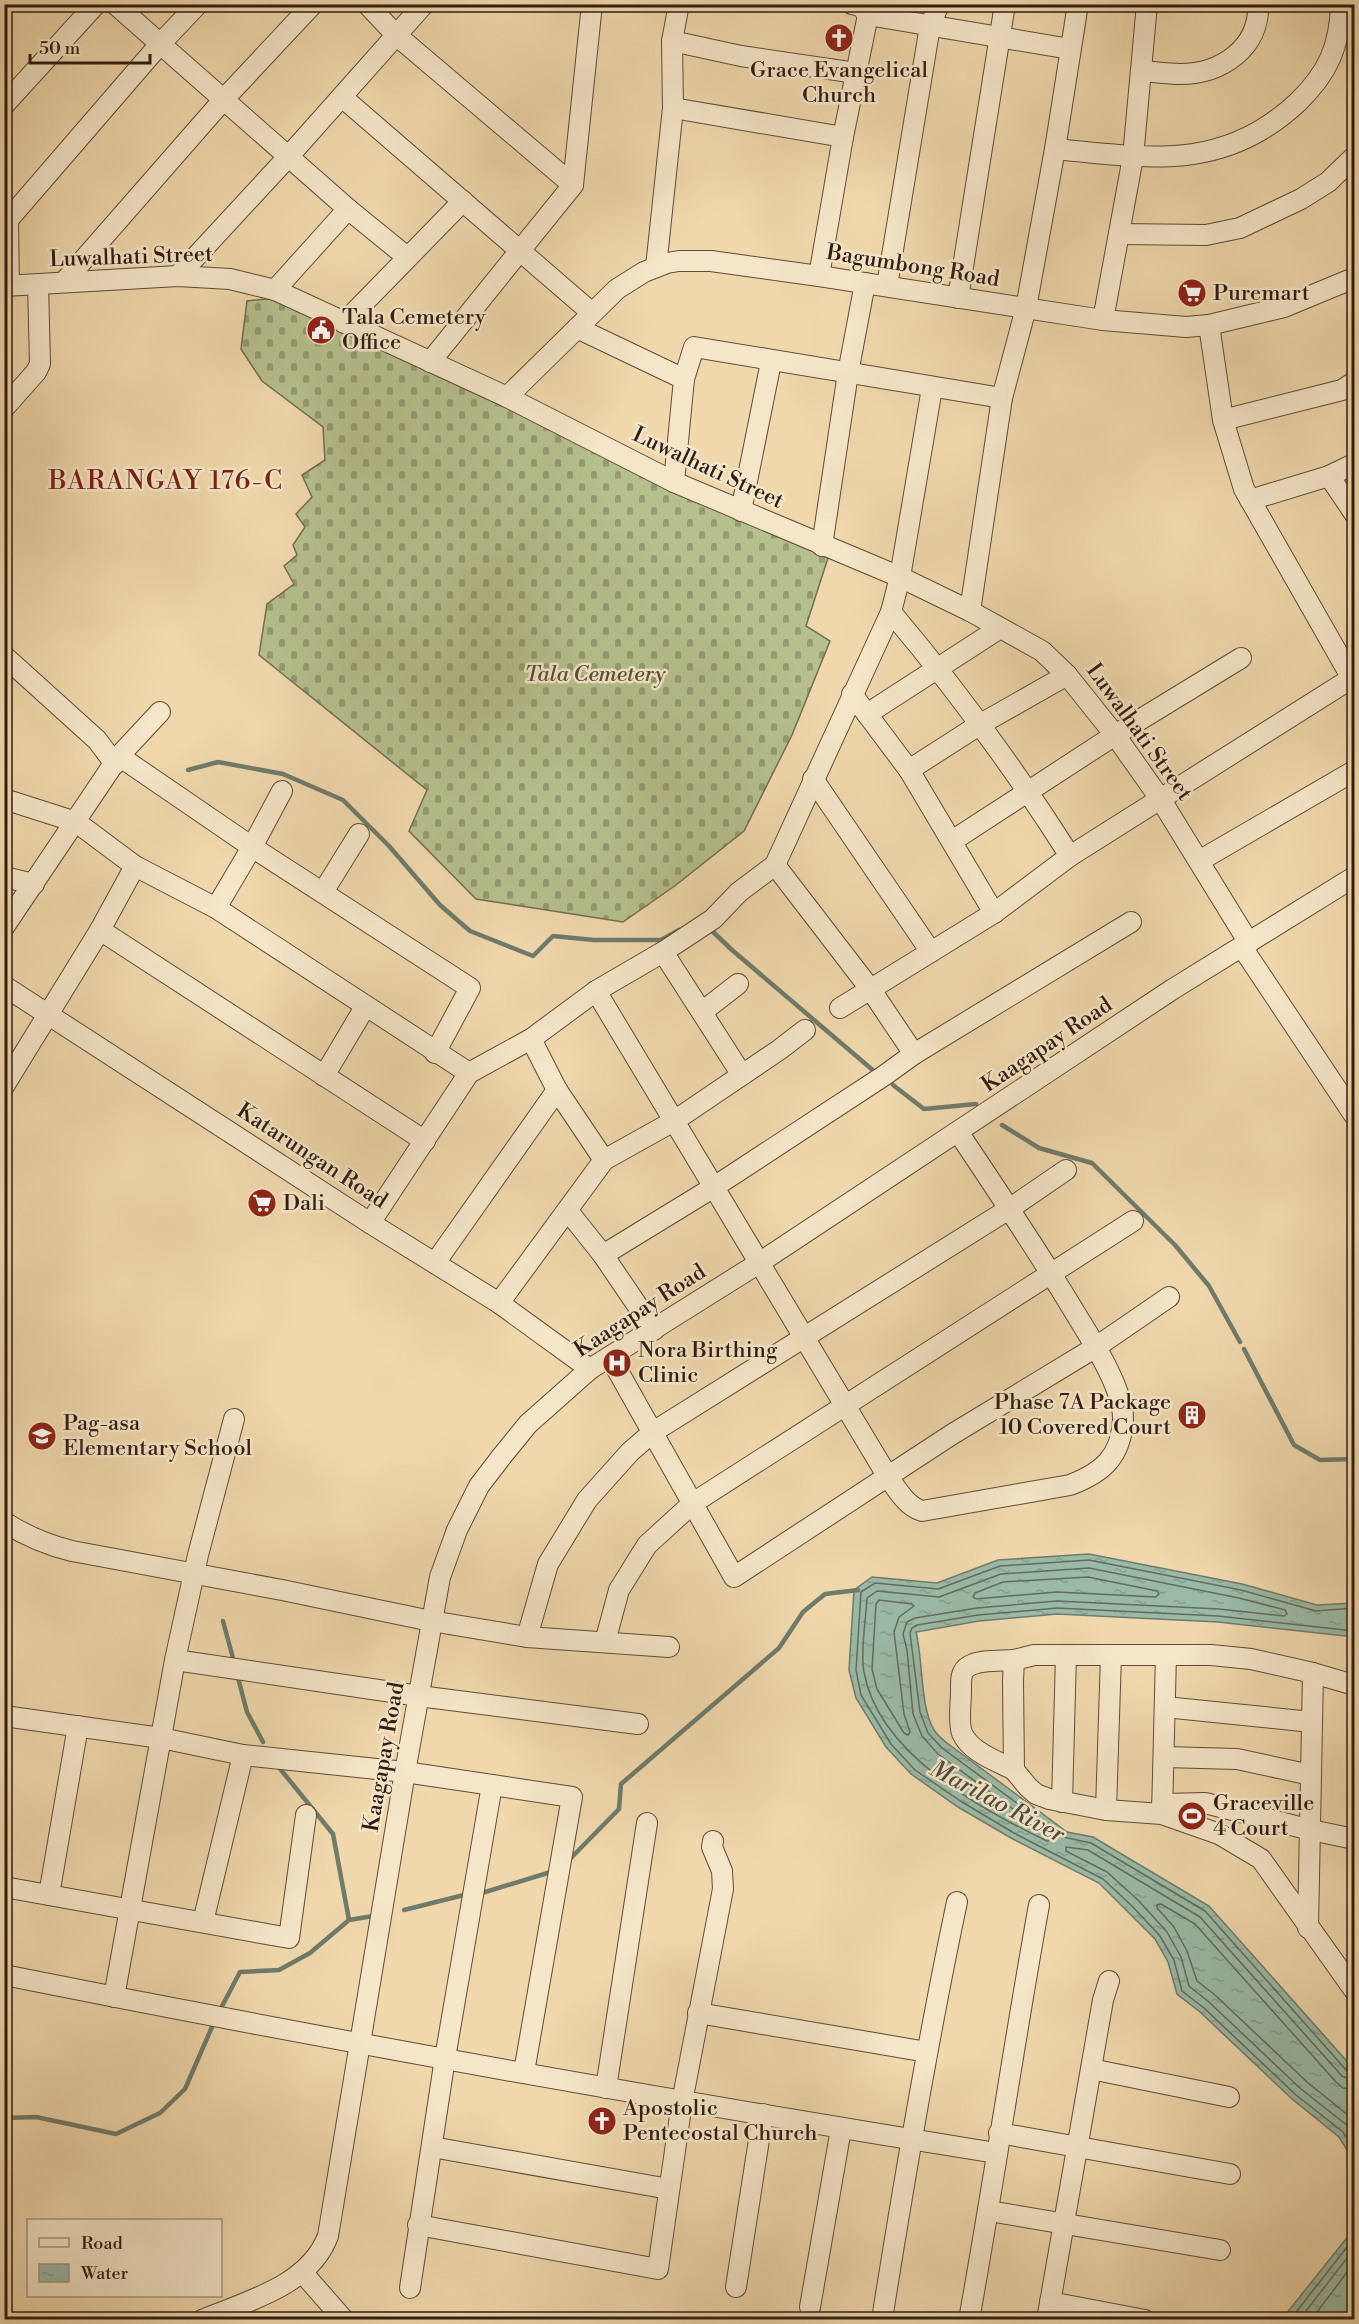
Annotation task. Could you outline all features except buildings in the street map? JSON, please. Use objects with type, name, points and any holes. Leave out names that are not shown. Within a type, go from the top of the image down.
[{"type":"street","points":[[4,105],[96,4]]},
{"type":"street","points":[[115,4],[348,209],[407,257]]},
{"type":"street","points":[[7,286],[6,220],[160,44],[198,4]]},
{"type":"street","points":[[64,282],[224,99],[313,4]]},
{"type":"street","points":[[367,4],[396,35],[573,185]]},
{"type":"street","points":[[178,276],[424,4]]},
{"type":"street","points":[[430,362],[573,185],[592,4]]},
{"type":"street","points":[[656,267],[673,108],[672,41],[679,4]]},
{"type":"street","points":[[852,4],[861,6],[868,15],[1070,49]]},
{"type":"street","points":[[887,286],[930,26],[939,4]]},
{"type":"street","points":[[958,298],[1005,4]]},
{"type":"street","points":[[970,611],[1002,398],[1026,308],[1078,4]]},
{"type":"street","points":[[1103,320],[1133,157],[1147,4]]},
{"type":"street","points":[[1142,71],[1181,74],[1204,71],[1223,65],[1243,50],[1254,33],[1258,4]]},
{"type":"street","points":[[1055,149],[1164,158],[1202,154],[1230,146],[1257,133],[1282,117],[1322,76],[1333,56],[1340,32],[1341,4]]},
{"type":"street","points":[[819,276],[855,73],[868,15]]},
{"type":"street","points":[[672,41],[741,56],[855,73]]},
{"type":"street","points":[[342,97],[592,313]]},
{"type":"street","points":[[673,108],[843,137]]},
{"type":"street","points":[[1119,234],[1206,235],[1240,228],[1300,199],[1328,182],[1354,157]]},
{"type":"street","points":[[344,323],[463,201]]},
{"type":"street","points":[[275,290],[348,209]]},
{"type":"street","name":"Bagumbong Road","points":[[507,397],[617,289],[656,267],[694,260],[819,276],[1103,320],[1160,326],[1209,326],[1284,307],[1354,278]]},
{"type":"street","name":"Luwalhati Street","points":[[7,286],[178,276],[230,279],[275,290],[507,397],[674,482],[900,577],[970,611],[1042,651],[1067,675],[1115,735],[1161,800],[1199,861],[1245,945],[1354,1115]]},
{"type":"street","points":[[822,546],[848,373],[865,283]]},
{"type":"street","points":[[4,408],[36,372],[40,364],[38,284]]},
{"type":"street","points":[[840,1008],[994,913],[1070,856],[1353,680],[1250,500],[1223,420],[1209,326]]},
{"type":"street","points":[[577,327],[684,379]]},
{"type":"street","points":[[674,482],[684,379],[694,347],[771,362],[1002,398]]},
{"type":"street","points":[[741,511],[771,362]]},
{"type":"street","points":[[1223,420],[1342,390],[1354,382]]},
{"type":"street","points":[[370,1223],[469,1073],[531,1039],[596,991],[663,952],[713,919],[739,892],[775,865],[891,612],[900,577],[932,388]]},
{"type":"street","points":[[1250,500],[1329,476],[1354,464]]},
{"type":"street","points":[[1329,476],[1354,513]]},
{"type":"street","points":[[891,612],[938,669],[1030,792],[1070,856]]},
{"type":"street","points":[[867,714],[1000,628]]},
{"type":"street","points":[[4,656],[117,760],[470,988],[435,1053]]},
{"type":"street","points":[[952,842],[1115,735],[1241,658]]},
{"type":"street","points":[[909,770],[979,725],[1067,675]]},
{"type":"street","points":[[852,694],[909,770],[994,913]]},
{"type":"street","points":[[4,927],[117,760],[160,712]]},
{"type":"street","points":[[1199,861],[1354,771]]},
{"type":"street","points":[[813,779],[931,952]]},
{"type":"street","points":[[216,908],[282,791]]},
{"type":"street","points":[[4,799],[76,822],[135,866],[216,908],[435,1053],[469,1073]]},
{"type":"street","points":[[323,892],[359,834]]},
{"type":"street","points":[[775,865],[871,990],[914,1054]]},
{"type":"street","points":[[4,1086],[100,930],[135,866]]},
{"type":"street","points":[[4,877],[34,884]]},
{"type":"street","name":"Kaagapay Road","points":[[202,2319],[263,2295],[302,2272],[318,2256],[328,2236],[405,1772],[440,1577],[457,1530],[479,1486],[528,1424],[590,1369],[759,1263],[1173,989],[1354,877]]},
{"type":"street","points":[[603,1255],[714,1187],[914,1054],[1131,922]]},
{"type":"street","points":[[100,930],[424,1141]]},
{"type":"street","points":[[663,952],[742,1076]]},
{"type":"street","points":[[702,1012],[738,984]]},
{"type":"street","name":"Katarungan Road","points":[[4,986],[370,1223],[499,1303],[590,1369]]},
{"type":"street","points":[[596,991],[888,1477],[914,1509],[930,1511],[1070,1485],[1102,1469],[1117,1448],[1123,1418],[1121,1399],[1096,1347],[1052,1274],[958,1132]]},
{"type":"street","points":[[324,1076],[366,1007]]},
{"type":"street","points":[[499,1303],[604,1160],[674,1121],[806,1030]]},
{"type":"street","points":[[531,1039],[557,1090],[604,1160]]},
{"type":"street","points":[[435,1263],[557,1090]]},
{"type":"street","points":[[526,1636],[548,1564],[587,1500],[630,1452],[653,1432],[1009,1209],[1066,1170]]},
{"type":"street","points":[[568,1210],[603,1255],[654,1330]]},
{"type":"street","points":[[605,1642],[619,1590],[647,1545],[693,1503],[1132,1221]]},
{"type":"street","points":[[610,1357],[734,1577],[951,1435],[1096,1347],[1169,1297]]},
{"type":"street","points":[[114,1997],[175,1660],[193,1575],[234,1419]]},
{"type":"street","points":[[4,1522],[48,1545],[431,1621],[526,1636],[669,1647]]},
{"type":"street","points":[[1354,1685],[1313,1673],[1241,1658],[1211,1655],[1034,1655],[1014,1660],[980,1662],[966,1667],[962,1674],[961,1689],[962,1731],[966,1738],[975,1750],[1014,1770],[1036,1794],[1062,1802],[1106,1810],[1162,1809],[1205,1803],[1354,1839]]},
{"type":"street","points":[[1062,1802],[1066,1655]]},
{"type":"street","points":[[1106,1810],[1111,1721],[1111,1655]]},
{"type":"street","points":[[1162,1809],[1166,1655]]},
{"type":"street","points":[[175,1660],[419,1696],[638,1724]]},
{"type":"street","points":[[1014,1660],[1014,1770]]},
{"type":"street","points":[[1308,1928],[1313,1673]]},
{"type":"street","points":[[1165,1707],[1312,1722]]},
{"type":"street","points":[[4,1716],[161,1738],[243,1755],[405,1772],[572,1797],[524,2072]]},
{"type":"street","points":[[49,1895],[78,1726]]},
{"type":"street","points":[[203,1922],[243,1755]]},
{"type":"street","points":[[1164,1757],[1237,1760],[1311,1775]]},
{"type":"street","points":[[410,2288],[445,2058],[492,1785]]},
{"type":"street","points":[[1162,1809],[1219,1834],[1260,1860],[1354,1990]]},
{"type":"street","points":[[4,1887],[289,1938],[306,1815]]},
{"type":"street","points":[[606,2088],[647,1823]]},
{"type":"street","points":[[418,2225],[658,2269],[682,2102],[723,1889],[722,1871],[712,1847],[713,1841]]},
{"type":"street","points":[[883,2313],[911,2140],[957,1902]]},
{"type":"street","points":[[969,2319],[1039,1905]]},
{"type":"street","points":[[4,1975],[359,2044],[682,2102],[996,2153]]},
{"type":"street","points":[[1109,1981],[1103,2000],[1049,2311],[1145,2319]]},
{"type":"street","points":[[698,2013],[927,2052]]},
{"type":"street","points":[[1091,2069],[1229,2097]]},
{"type":"street","points":[[736,2287],[763,2114]]},
{"type":"street","points":[[810,2307],[842,2128]]},
{"type":"street","points":[[999,2133],[1230,2174]]},
{"type":"street","points":[[432,2147],[669,2189]]},
{"type":"street","points":[[989,2211],[1220,2250]]},
{"type":"street","points":[[302,2272],[344,2319]]},
{"type":"green space","name":"Tala Cemetery","points":[[276,298],[828,558],[806,626],[830,641],[792,735],[744,831],[676,885],[623,922],[476,899],[409,831],[427,790],[259,655],[267,604],[294,584],[284,566],[297,555],[293,545],[305,527],[296,514],[312,497],[302,475],[325,460],[323,427],[262,381],[241,349],[247,301]]},
{"type":"water","name":"Marilao River","points":[[1089,1554],[1242,1584],[1317,1605],[1354,1603],[1354,1637],[1218,1622],[1057,1614],[979,1621],[916,1632],[926,1709],[929,1720],[938,1735],[1067,1832],[1093,1837],[1209,1906],[1352,2067],[1354,2070],[1354,2161],[1339,2137],[1292,2099],[1200,2012],[1177,1994],[1168,1962],[1155,1939],[1099,1883],[1011,1838],[958,1807],[911,1774],[886,1747],[856,1698],[849,1670],[854,1590],[872,1577],[937,1583],[998,1560]]},
{"type":"water","points":[[1354,2229],[1354,2319],[1282,2319]]},
{"type":"waterway","points":[[188,770],[218,762],[283,774],[343,800],[389,846],[440,905],[470,931],[533,956],[553,936],[594,940],[661,940],[679,930]]},
{"type":"waterway","points":[[709,928],[875,1072]]},
{"type":"waterway","points":[[893,1085],[924,1109],[976,1104]]},
{"type":"waterway","points":[[1002,1125],[1039,1148],[1092,1163],[1175,1245],[1209,1286],[1240,1342]]},
{"type":"waterway","points":[[1244,1349],[1294,1445],[1320,1460],[1354,1459]]},
{"type":"waterway","points":[[568,1861],[619,1809],[621,1784],[779,1648],[803,1612],[825,1594],[858,1590]]},
{"type":"waterway","points":[[223,1621],[234,1662]]},
{"type":"waterway","points":[[237,1674],[247,1712],[263,1742]]},
{"type":"waterway","points":[[277,1765],[333,1834],[349,1920]]},
{"type":"waterway","points":[[482,1893],[554,1871]]},
{"type":"waterway","points":[[404,1910],[468,1894]]},
{"type":"waterway","points":[[220,2010],[240,1972],[279,1970],[310,1953],[349,1920],[373,1916]]},
{"type":"waterway","points":[[4,2118],[36,2117],[116,2134],[160,2113],[185,2089],[212,2027]]},
{"type":"place","name":"Grace Evangelical Church","points":[[839,38]]},
{"type":"place","name":"Puremart","points":[[1192,293]]},
{"type":"place","name":"Tala Cemetery Office","points":[[321,330]]},
{"type":"place","name":"Dali","points":[[262,1203]]},
{"type":"place","name":"Nora Birthing Clinic","points":[[617,1363]]},
{"type":"place","name":"Phase 7A Package 10 Covered Court","points":[[1192,1415]]},
{"type":"place","name":"Pag-asa Elementary School","points":[[42,1436]]},
{"type":"place","name":"Graceville 4 Court","points":[[1192,1816]]},
{"type":"place","name":"Apostolic Pentecostal Church","points":[[602,2121]]},
{"type":"district","name":"BARANGAY 176-C","points":[[166,481]]}]
